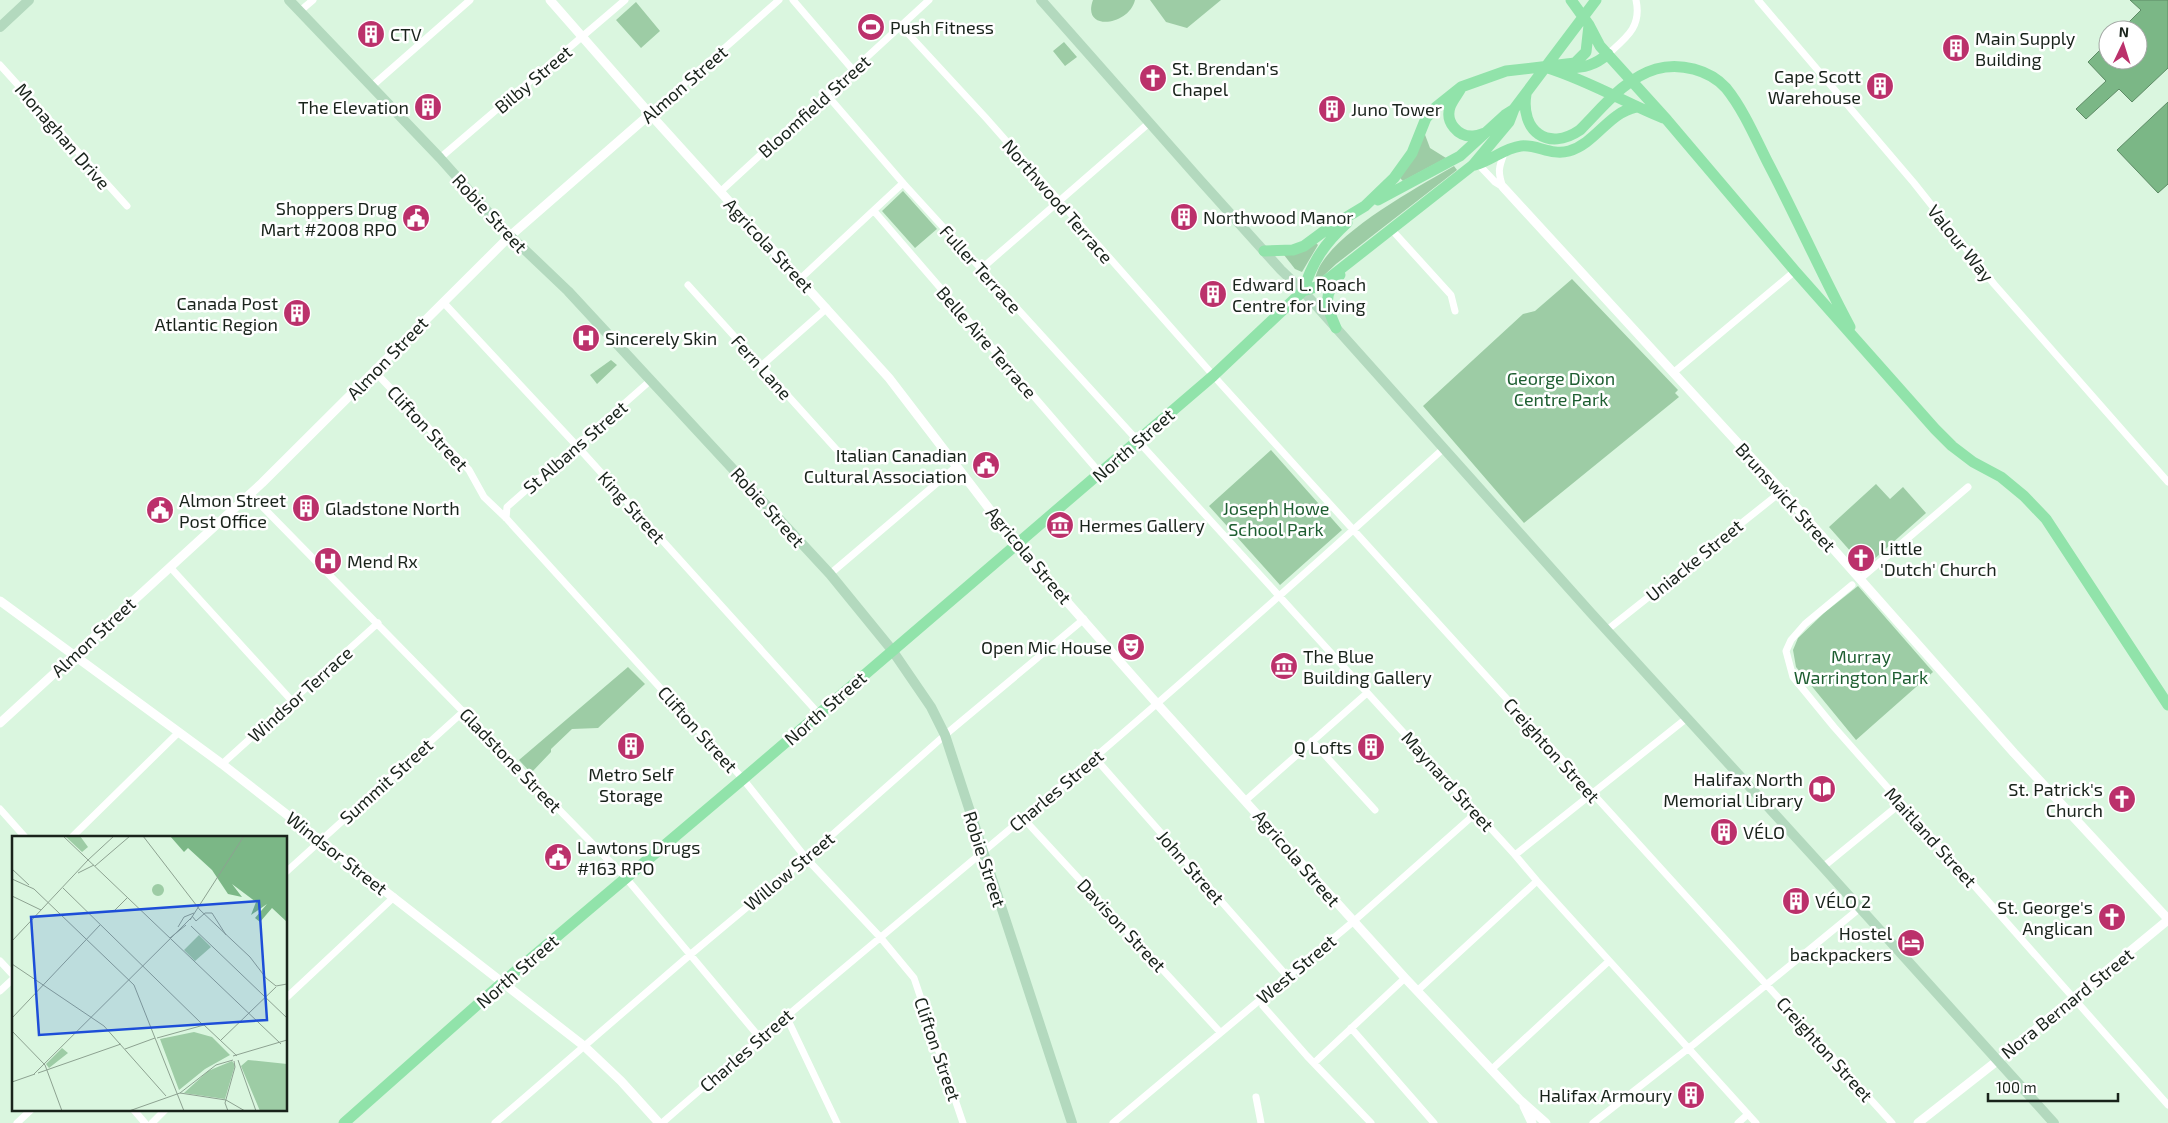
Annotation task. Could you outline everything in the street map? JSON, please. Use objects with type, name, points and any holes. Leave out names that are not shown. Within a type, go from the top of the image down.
[{"type":"main road","points":[[0,26],[29,0]]},
{"type":"main road","name":"Robie Street","points":[[289,0],[440,158],[510,236],[568,291],[651,380],[830,574],[892,650],[931,707],[945,735],[1072,1123]]},
{"type":"main road","points":[[1041,0],[1264,251],[1303,291],[1443,449],[2054,1123]]},
{"type":"main road","points":[[1571,0],[1589,25],[1600,46],[1667,120],[1857,343],[1952,446],[1973,462],[2002,477],[2046,519],[2168,705]]},
{"type":"main road","points":[[1475,165],[1508,122],[1514,109],[1596,0]]},
{"type":"main road","points":[[1264,251],[1293,250],[1304,246],[1327,229],[1365,206],[1394,178],[1412,153],[1426,118],[1436,107],[1461,87],[1506,70],[1575,63],[1582,57],[1587,48],[1589,25]]},
{"type":"main road","points":[[1541,66],[1587,67],[1599,62],[1608,54]]},
{"type":"main road","points":[[1541,66],[1594,84],[1636,107],[1667,120]]},
{"type":"main road","points":[[1529,89],[1525,114],[1533,129],[1540,136],[1549,140],[1560,140],[1580,130],[1626,86],[1644,74],[1658,68],[1682,67],[1699,70],[1712,76],[1726,88],[1754,135],[1786,196],[1857,343]]},
{"type":"main road","points":[[1461,87],[1450,107],[1449,121],[1452,126],[1466,135],[1474,136],[1487,133]]},
{"type":"main road","points":[[1475,165],[1522,146],[1555,152],[1570,150],[1583,144],[1616,115],[1626,109],[1636,107]]},
{"type":"main road","name":"North Street","points":[[344,1123],[503,982],[1213,376],[1303,291],[1318,255],[1334,234],[1365,206],[1460,156],[1487,133],[1505,114],[1514,109]]},
{"type":"main road","name":"North Street","points":[[1303,291],[1320,286],[1475,165]]},
{"type":"main road","points":[[1336,328],[1326,305],[1328,292],[1349,264]]},
{"type":"main road","points":[[2133,651],[2168,690]]},
{"type":"street","points":[[300,12],[313,0]]},
{"type":"street","points":[[372,86],[470,0]]},
{"type":"street","name":"Agricola Street","points":[[550,0],[650,114],[889,378],[1017,545],[1157,703],[1405,978],[1520,1100],[1546,1123]]},
{"type":"street","name":"Bilby Street","points":[[440,158],[625,0]]},
{"type":"street","name":"Almon Street","points":[[0,723],[250,494],[510,236],[779,0]]},
{"type":"street","points":[[793,0],[853,70]]},
{"type":"street","name":"Bloomfield Street","points":[[720,192],[929,0]]},
{"type":"street","points":[[1608,54],[1627,38],[1634,25],[1638,16],[1636,0]]},
{"type":"street","name":"Valour Way","points":[[1758,0],[1908,176],[1994,284],[2168,482]]},
{"type":"street","name":"Northwood Terrace","points":[[902,26],[986,118],[1213,376]]},
{"type":"street","name":"Monaghan Drive","points":[[0,65],[127,206]]},
{"type":"street","name":"Fuller Terrace","points":[[826,95],[903,183],[1137,441]]},
{"type":"street","points":[[981,269],[1149,123]]},
{"type":"street","points":[[1504,187],[1499,176],[1499,169],[1506,151]]},
{"type":"street","name":"Brunswick Street","points":[[1475,165],[1504,187],[1782,491],[2014,753],[2168,920]]},
{"type":"street","points":[[800,279],[903,183]]},
{"type":"street","name":"Belle Aire Terrace","points":[[874,211],[1100,473]]},
{"type":"street","points":[[1392,230],[1451,295],[1455,311]]},
{"type":"street","points":[[1673,373],[1795,271]]},
{"type":"street","name":"Fern Lane","points":[[688,285],[836,449]]},
{"type":"street","name":"King Street","points":[[443,302],[577,446],[819,714]]},
{"type":"street","points":[[761,366],[826,308]]},
{"type":"street","name":"Clifton Street","points":[[375,372],[469,470],[484,498],[506,518],[743,779],[806,858],[880,937],[914,978],[963,1123]]},
{"type":"street","name":"Creighton Street","points":[[1213,376],[1892,1123]]},
{"type":"street","name":"St Albans Street","points":[[506,518],[507,507],[651,380]]},
{"type":"street","name":"Maynard Street","points":[[1137,441],[1280,596],[1756,1123]]},
{"type":"street","name":"Charles Street","points":[[660,1123],[982,850],[1095,758],[1280,596],[1443,449]]},
{"type":"street","points":[[830,574],[957,466]]},
{"type":"street","points":[[1860,579],[1968,487]]},
{"type":"street","name":"Uniacke Street","points":[[1607,630],[1782,491]]},
{"type":"street","name":"Gladstone Street","points":[[250,494],[626,878],[760,1038]]},
{"type":"street","points":[[170,567],[292,701]]},
{"type":"street","name":"Maitland Street","points":[[1852,585],[1805,624],[1790,640],[1786,652],[1793,677],[1901,803],[2168,1105]]},
{"type":"street","name":"Windsor Street","points":[[0,601],[222,764],[584,1046],[621,1081],[660,1123]]},
{"type":"street","name":"Willow Street","points":[[495,1123],[691,954],[806,858],[945,735],[1084,619]]},
{"type":"street","name":"Windsor Terrace","points":[[222,764],[378,623]]},
{"type":"street","points":[[1246,800],[1367,692]]},
{"type":"street","name":"Summit Street","points":[[288,870],[319,840],[464,711]]},
{"type":"street","points":[[1515,855],[1687,718]]},
{"type":"street","points":[[73,836],[180,732]]},
{"type":"street","points":[[1312,741],[1375,810]]},
{"type":"street","name":"John Street","points":[[1095,758],[1287,976]]},
{"type":"street","points":[[1823,867],[1901,803]]},
{"type":"street","points":[[0,809],[24,836]]},
{"type":"street","name":"West Street","points":[[1113,1123],[1354,922],[1476,813]]},
{"type":"street","name":"Davison Street","points":[[1023,818],[1220,1032]]},
{"type":"street","points":[[1418,991],[1537,881]]},
{"type":"street","points":[[288,996],[394,897]]},
{"type":"street","points":[[1593,1123],[1600,1120],[1860,908]]},
{"type":"street","name":"Nora Bernard Street","points":[[1918,1123],[1997,1061],[2168,920]]},
{"type":"street","points":[[0,961],[12,975]]},
{"type":"street","points":[[1492,1069],[1609,961]]},
{"type":"street","points":[[1314,1063],[1405,978]]},
{"type":"street","points":[[0,990],[12,979]]},
{"type":"street","points":[[1263,1006],[1371,1123]]},
{"type":"street","points":[[786,1016],[837,1123]]},
{"type":"street","points":[[1351,1028],[1434,1123]]},
{"type":"street","points":[[1256,1097],[1261,1123]]},
{"type":"street","name":"Agricola Street","points":[[1520,1100],[1532,1123]]},
{"type":"street","points":[[17,1123],[31,1110]]},
{"type":"street","points":[[133,1110],[145,1123]]},
{"type":"street","points":[[152,1123],[165,1110]]},
{"type":"street","points":[[1738,1123],[1748,1114]]},
{"type":"green space","points":[[1093,0],[1135,0],[1131,9],[1124,15],[1116,20],[1107,22],[1099,21],[1094,17],[1091,10]]},
{"type":"green space","points":[[1150,0],[1221,0],[1187,28],[1166,22]]},
{"type":"green space","points":[[636,2],[660,31],[641,48],[616,20]]},
{"type":"green space","points":[[1064,42],[1077,57],[1065,66],[1053,51]]},
{"type":"green space","points":[[1424,132],[1430,148],[1446,158],[1403,181],[1400,178]]},
{"type":"green space","points":[[1454,166],[1457,170],[1336,264],[1318,281],[1315,281],[1320,265],[1351,232],[1396,200]]},
{"type":"green space","points":[[903,191],[937,229],[915,248],[882,211]]},
{"type":"green space","points":[[1316,243],[1318,245],[1302,272],[1295,269],[1284,255]]},
{"type":"green space","name":"George Dixon Centre Park","points":[[1572,279],[1678,390],[1675,393],[1679,397],[1524,523],[1423,406],[1523,314],[1535,311]]},
{"type":"green space","points":[[611,360],[617,365],[597,384],[590,375]]},
{"type":"green space","name":"Joseph Howe School Park","points":[[1271,450],[1342,530],[1280,585],[1209,506]]},
{"type":"green space","points":[[1876,484],[1890,499],[1903,487],[1926,513],[1872,561],[1859,547],[1852,553],[1829,527]]},
{"type":"green space","name":"Murray Warrington Park","points":[[1858,586],[1933,672],[1856,740],[1796,667],[1793,650],[1798,638],[1824,613]]},
{"type":"green space","points":[[628,667],[645,684],[598,728],[572,729],[551,749],[551,752],[531,773],[519,760]]},
{"type":"shaded area","points":[[2130,0],[2168,0],[2168,68],[2132,102],[2119,89],[2086,119],[2076,109],[2106,81],[2088,62],[2098,52],[2098,70],[2148,70],[2148,20],[2131,20],[2141,10]]},
{"type":"shaded area","points":[[2168,102],[2168,184],[2158,193],[2117,150]]},
{"type":"place","name":"Push Fitness","points":[[871,27]]},
{"type":"place","name":"CTV","points":[[371,34]]},
{"type":"place","name":"Main Supply Building","points":[[1956,48]]},
{"type":"place","name":"St. Brendan's Chapel","points":[[1153,78]]},
{"type":"place","name":"Cape Scott Warehouse","points":[[1880,86]]},
{"type":"place","name":"The Elevation","points":[[428,107]]},
{"type":"place","name":"Juno Tower","points":[[1332,109]]},
{"type":"place","name":"Northwood Manor","points":[[1184,217]]},
{"type":"place","name":"Shoppers Drug Mart #2008 RPO","points":[[416,218]]},
{"type":"place","name":"Edward L. Roach Centre for Living","points":[[1213,294]]},
{"type":"place","name":"Canada Post Atlantic Region","points":[[297,313]]},
{"type":"place","name":"Sincerely Skin","points":[[586,338]]},
{"type":"place","name":"Italian Canadian Cultural Association","points":[[986,465]]},
{"type":"place","name":"Gladstone North","points":[[306,508]]},
{"type":"place","name":"Almon Street Post Office","points":[[160,510]]},
{"type":"place","name":"Hermes Gallery","points":[[1060,525]]},
{"type":"place","name":"Little 'Dutch' Church","points":[[1861,558]]},
{"type":"place","name":"Mend Rx","points":[[328,561]]},
{"type":"place","name":"Open Mic House","points":[[1131,647]]},
{"type":"place","name":"The Blue Building Gallery","points":[[1284,666]]},
{"type":"place","name":"Metro Self Storage","points":[[631,746]]},
{"type":"place","name":"Q Lofts","points":[[1371,747]]},
{"type":"place","name":"Halifax North Memorial Library","points":[[1822,789]]},
{"type":"place","name":"St. Patrick's Church","points":[[2122,799]]},
{"type":"place","name":"VÉLO","points":[[1724,832]]},
{"type":"place","name":"Lawtons Drugs #163 RPO","points":[[558,857]]},
{"type":"place","name":"VÉLO 2","points":[[1796,901]]},
{"type":"place","name":"St. George's Anglican","points":[[2112,917]]},
{"type":"place","name":"Hostel backpackers","points":[[1911,943]]},
{"type":"place","name":"Halifax Armoury","points":[[1691,1095]]}]
